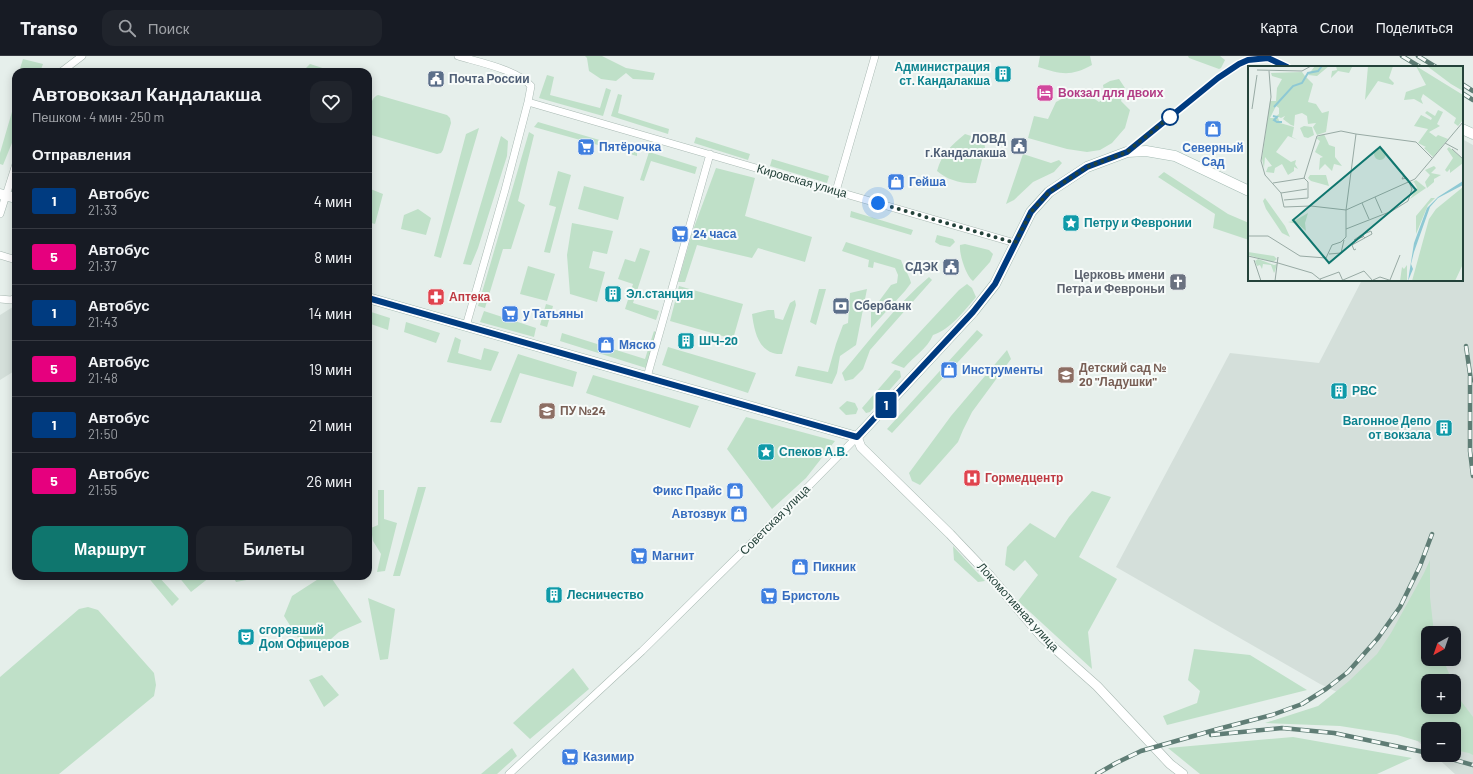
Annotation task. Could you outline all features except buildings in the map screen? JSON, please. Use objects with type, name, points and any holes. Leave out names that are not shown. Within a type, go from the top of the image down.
[{"type":"main road","points":[[1463,129],[1473,134]]},
{"type":"main road","points":[[1015,243],[1031,212],[1049,192],[1087,167],[1127,152],[1146,151],[1175,156],[1248,191]]},
{"type":"main road","name":"Советская улица","points":[[857,437],[973,312],[995,284],[1015,243]]},
{"type":"main road","points":[[372,299],[857,437]]},
{"type":"street","points":[[66,68],[82,56]]},
{"type":"street","points":[[458,56],[522,77],[531,86],[505,190],[466,326]]},
{"type":"street","points":[[836,191],[851,144],[875,56]]},
{"type":"street","points":[[1127,152],[1218,78],[1235,66],[1248,60],[1268,58],[1285,66]]},
{"type":"street","name":"Кировская улица","points":[[528,102],[1015,243]]},
{"type":"street","points":[[648,377],[710,154]]},
{"type":"street","points":[[0,214],[12,178]]},
{"type":"street","points":[[0,255],[12,259]]},
{"type":"street","points":[[0,299],[12,300]]},
{"type":"street","name":"Советская улица","points":[[508,774],[642,650],[857,437]]},
{"type":"street","name":"Локомотивная улица","points":[[857,437],[861,447],[950,534],[989,575],[1043,638],[1097,686],[1170,764],[1183,774]]},
{"type":"shaded area","points":[[1463,140],[1473,145],[1473,774],[1455,774],[1442,762],[1461,762],[1461,722],[1421,722],[1421,744],[1386,715],[1320,684],[1116,567],[1230,353],[1319,363],[1361,281],[1463,281]]},
{"type":"shaded area","points":[[12,308],[12,372],[0,380],[0,315]]},
{"type":"green space","points":[[585,56],[602,56],[626,68],[655,73],[653,80],[633,79],[626,73],[616,81],[601,79],[589,71],[587,58]]},
{"type":"green space","points":[[1040,56],[1090,56],[1092,65],[1071,73],[1059,73],[1038,67]]},
{"type":"green space","points":[[1188,56],[1220,56],[1225,60],[1219,69],[1189,58]]},
{"type":"green space","points":[[23,59],[43,64],[42,68],[20,68]]},
{"type":"green space","points":[[310,64],[322,68],[306,68]]},
{"type":"green space","points":[[547,75],[554,77],[550,95],[600,108],[606,88],[611,90],[603,116],[539,98]]},
{"type":"green space","points":[[1119,79],[1125,88],[1121,101],[1130,110],[1125,128],[1112,143],[1100,150],[1087,152],[1067,149],[1028,138],[1034,116],[1048,119],[1056,102],[1071,94],[1086,93],[1099,102],[1105,97],[1103,85],[1110,81]]},
{"type":"green space","points":[[618,94],[622,95],[618,113],[669,129],[668,134],[611,116]]},
{"type":"green space","points":[[378,95],[447,115],[450,118],[451,123],[441,153],[437,154],[372,135],[372,101],[374,97]]},
{"type":"green space","points":[[12,112],[12,143],[3,165],[0,164],[0,153]]},
{"type":"green space","points":[[538,122],[637,151],[637,156],[534,127]]},
{"type":"green space","points":[[479,128],[441,258],[434,256],[466,134]]},
{"type":"green space","points":[[529,132],[534,135],[518,201],[525,205],[511,249],[503,249],[485,308],[478,306]]},
{"type":"green space","points":[[965,134],[984,140],[985,148],[976,183],[955,181],[945,177],[937,171],[944,155],[951,146]]},
{"type":"green space","points":[[501,136],[508,141],[507,156],[478,248],[471,265],[463,264]]},
{"type":"green space","points":[[696,137],[750,154],[748,160],[694,143]]},
{"type":"green space","points":[[649,152],[697,167],[695,174],[651,161],[644,181],[640,180]]},
{"type":"green space","points":[[1023,154],[1051,163],[1059,160],[1062,163],[1054,172],[1033,182],[1014,200],[1006,204]]},
{"type":"green space","points":[[772,159],[829,176],[827,183],[770,166]]},
{"type":"green space","points":[[716,168],[755,178],[745,216],[812,237],[805,262],[758,248],[752,258],[697,245],[685,282],[678,282],[693,230]]},
{"type":"green space","points":[[558,171],[571,175],[550,253],[544,252],[556,207],[549,205]]},
{"type":"green space","points":[[1164,172],[1228,214],[1248,223],[1248,240],[1213,228],[1215,214],[1158,177]]},
{"type":"green space","points":[[584,186],[624,197],[618,220],[578,209]]},
{"type":"green space","points":[[372,190],[383,194],[375,224],[372,223]]},
{"type":"green space","points":[[418,209],[431,218],[426,235],[401,229],[404,215]]},
{"type":"green space","points":[[851,211],[913,230],[911,235],[850,217]]},
{"type":"green space","points":[[572,223],[613,231],[607,254],[593,251],[589,268],[605,272],[597,302],[570,294],[567,255]]},
{"type":"green space","points":[[937,235],[953,239],[955,242],[950,247],[940,245],[935,242]]},
{"type":"green space","points":[[846,242],[901,260],[911,283],[871,328],[871,312],[891,285],[897,283],[898,275],[895,268],[874,262],[873,268],[868,267],[869,260],[842,251]]},
{"type":"green space","points":[[965,244],[989,250],[993,254],[990,262],[973,281],[968,275],[961,254],[960,245]]},
{"type":"green space","points":[[640,248],[650,251],[633,303],[659,311],[656,320],[625,309],[633,284],[618,279],[625,259],[635,262]]},
{"type":"green space","points":[[528,266],[555,274],[547,301],[520,294]]},
{"type":"green space","points":[[929,277],[932,280],[870,350],[863,369],[853,379],[845,381],[842,373],[894,311]]},
{"type":"green space","points":[[967,284],[972,288],[976,297],[957,319],[940,332],[933,335],[924,348],[904,368],[891,363],[959,290]]},
{"type":"green space","points":[[679,286],[743,304],[733,339],[670,321]]},
{"type":"green space","points":[[819,289],[826,289],[816,325],[810,322]]},
{"type":"green space","points":[[867,289],[856,345],[840,356],[837,373],[832,384],[795,376],[798,366],[828,372],[843,325],[848,323],[850,293]]},
{"type":"green space","points":[[795,300],[796,305],[782,354],[775,354],[763,347],[757,337],[752,314],[774,310],[775,318],[783,320],[790,303]]},
{"type":"green space","points":[[546,304],[553,306],[547,327],[540,325]]},
{"type":"green space","points":[[484,311],[536,328],[534,337],[480,322]]},
{"type":"green space","points":[[372,312],[390,318],[388,330],[372,324]]},
{"type":"green space","points":[[406,322],[440,333],[436,343],[404,332]]},
{"type":"green space","points":[[977,330],[983,335],[892,433],[887,429]]},
{"type":"green space","points":[[654,331],[657,333],[646,368],[560,341],[562,333],[645,359]]},
{"type":"green space","points":[[455,337],[461,340],[458,353],[481,360],[484,348],[499,352],[491,371],[447,362]]},
{"type":"green space","points":[[668,347],[756,373],[748,393],[662,365]]},
{"type":"green space","points":[[1007,350],[1011,359],[972,412],[958,442],[920,485],[912,481],[909,473],[951,416]]},
{"type":"green space","points":[[518,354],[577,372],[573,387],[520,373],[501,423],[490,422]]},
{"type":"green space","points":[[895,370],[900,371],[901,377],[870,412],[866,413],[862,408]]},
{"type":"green space","points":[[593,375],[699,406],[690,428],[586,393]]},
{"type":"green space","points":[[847,401],[855,403],[858,409],[856,414],[846,415],[839,408]]},
{"type":"green space","points":[[746,417],[835,441],[806,478],[772,509],[727,449]]},
{"type":"green space","points":[[418,487],[426,487],[400,576],[393,576]]},
{"type":"green space","points":[[378,490],[384,490],[384,519],[397,523],[385,571],[377,572],[381,554],[373,541],[372,528],[378,525]]},
{"type":"green space","points":[[1092,491],[1111,497],[1079,557],[1117,579],[1088,632],[1092,669],[1018,601],[1038,575],[1025,560],[1014,571],[1005,565],[1007,547],[1030,523],[1055,538],[1069,517]]},
{"type":"green space","points":[[953,546],[985,581],[978,582],[954,560]]},
{"type":"green space","points":[[1430,560],[1430,597],[1433,626],[1421,626],[1421,666],[1446,666],[1449,674],[1421,674],[1421,714],[1461,714],[1461,701],[1473,717],[1473,755],[1461,751],[1461,722],[1421,722],[1421,742],[1397,735],[1340,726],[1265,723],[1318,706],[1349,681],[1377,654],[1391,633]]},
{"type":"green space","points":[[150,580],[162,580],[179,599],[172,606]]},
{"type":"green space","points":[[181,580],[206,580],[191,592]]},
{"type":"green space","points":[[235,580],[247,580],[236,582]]},
{"type":"green space","points":[[317,580],[333,580],[362,622],[339,632],[323,646],[302,644],[284,616],[292,596]]},
{"type":"green space","points":[[368,598],[395,609],[388,659],[380,660]]},
{"type":"green space","points":[[88,607],[98,610],[154,673],[156,685],[154,696],[59,774],[0,774],[0,677],[79,609]]},
{"type":"green space","points":[[1194,649],[1250,655],[1307,690],[1167,725],[1163,716],[1197,703],[1200,691],[1188,680]]},
{"type":"green space","points":[[573,668],[589,689],[530,739],[513,723]]},
{"type":"green space","points":[[322,675],[339,695],[324,707],[309,680]]},
{"type":"green space","points":[[1293,737],[1412,758],[1377,774],[1200,774],[1168,748]]},
{"type":"green space","points":[[512,748],[517,756],[497,774],[481,774]]},
{"type":"railway","points":[[1402,56],[1418,66]]},
{"type":"railway","points":[[1418,56],[1434,66]]},
{"type":"railway","points":[[1463,85],[1473,91]]},
{"type":"railway","points":[[1463,94],[1473,100]]},
{"type":"railway","points":[[1466,346],[1471,381]]},
{"type":"railway","points":[[1470,376],[1470,451],[1473,476]]},
{"type":"railway","points":[[1097,774],[1141,751],[1272,715],[1302,704],[1326,689],[1348,672],[1378,638],[1400,607],[1420,566],[1432,534]]},
{"type":"railway","points":[[1211,735],[1282,728],[1334,733],[1421,752]]},
{"type":"railway","points":[[1461,762],[1473,765]]},
{"type":"bus line","name":"1","points":[[372,299],[857,437],[973,312],[995,284],[1031,212],[1049,192],[1087,167],[1127,152],[1231,68],[1248,60],[1268,58],[1285,66]]},
{"type":"place","name":"Администрация ст. Кандалакша","points":[[1003,74]]},
{"type":"place","name":"Почта России","points":[[436,79]]},
{"type":"place","name":"Вокзал для двоих","points":[[1045,93]]},
{"type":"place","name":"Северный Сад","points":[[1213,129]]},
{"type":"place","name":"ЛОВД г.Кандалакша","points":[[1019,146]]},
{"type":"place","name":"Пятёрочка","points":[[586,147]]},
{"type":"place","name":"Гейша","points":[[896,182]]},
{"type":"place","name":"Петру и Февронии","points":[[1071,223]]},
{"type":"place","name":"24 часа","points":[[680,234]]},
{"type":"place","name":"СДЭК","points":[[951,267]]},
{"type":"place","name":"Церковь имени Петра и Февроньи","points":[[1178,282]]},
{"type":"place","name":"Эл.станция","points":[[613,294]]},
{"type":"place","name":"Аптека","points":[[436,297]]},
{"type":"place","name":"Сбербанк","points":[[841,306]]},
{"type":"place","name":"у Татьяны","points":[[510,314]]},
{"type":"place","name":"ШЧ-20","points":[[686,341]]},
{"type":"place","name":"Мяско","points":[[606,345]]},
{"type":"place","name":"Инструменты","points":[[949,370]]},
{"type":"place","name":"Детский сад № 20 \"Ладушки\"","points":[[1066,375]]},
{"type":"place","name":"РВС","points":[[1339,391]]},
{"type":"place","name":"ПУ №24","points":[[547,411]]},
{"type":"place","name":"Вагонное Депо от вокзала","points":[[1444,428]]},
{"type":"place","name":"Спеков А.В.","points":[[766,452]]},
{"type":"place","name":"Гормедцентр","points":[[972,478]]},
{"type":"place","name":"Фикс Прайс","points":[[735,491]]},
{"type":"place","name":"Автозвук","points":[[739,514]]},
{"type":"place","name":"Магнит","points":[[639,556]]},
{"type":"place","name":"Пикник","points":[[800,567]]},
{"type":"place","name":"Лесничество","points":[[554,595]]},
{"type":"place","name":"Бристоль","points":[[769,596]]},
{"type":"place","name":"сгоревший Дом Офицеров","points":[[246,637]]},
{"type":"place","name":"Казимир","points":[[570,757]]},
{"type":"route","points":[[878,203],[1015,243],[1031,212],[1049,192],[1087,167],[1127,152],[1172,115],[1170,117]]}]
